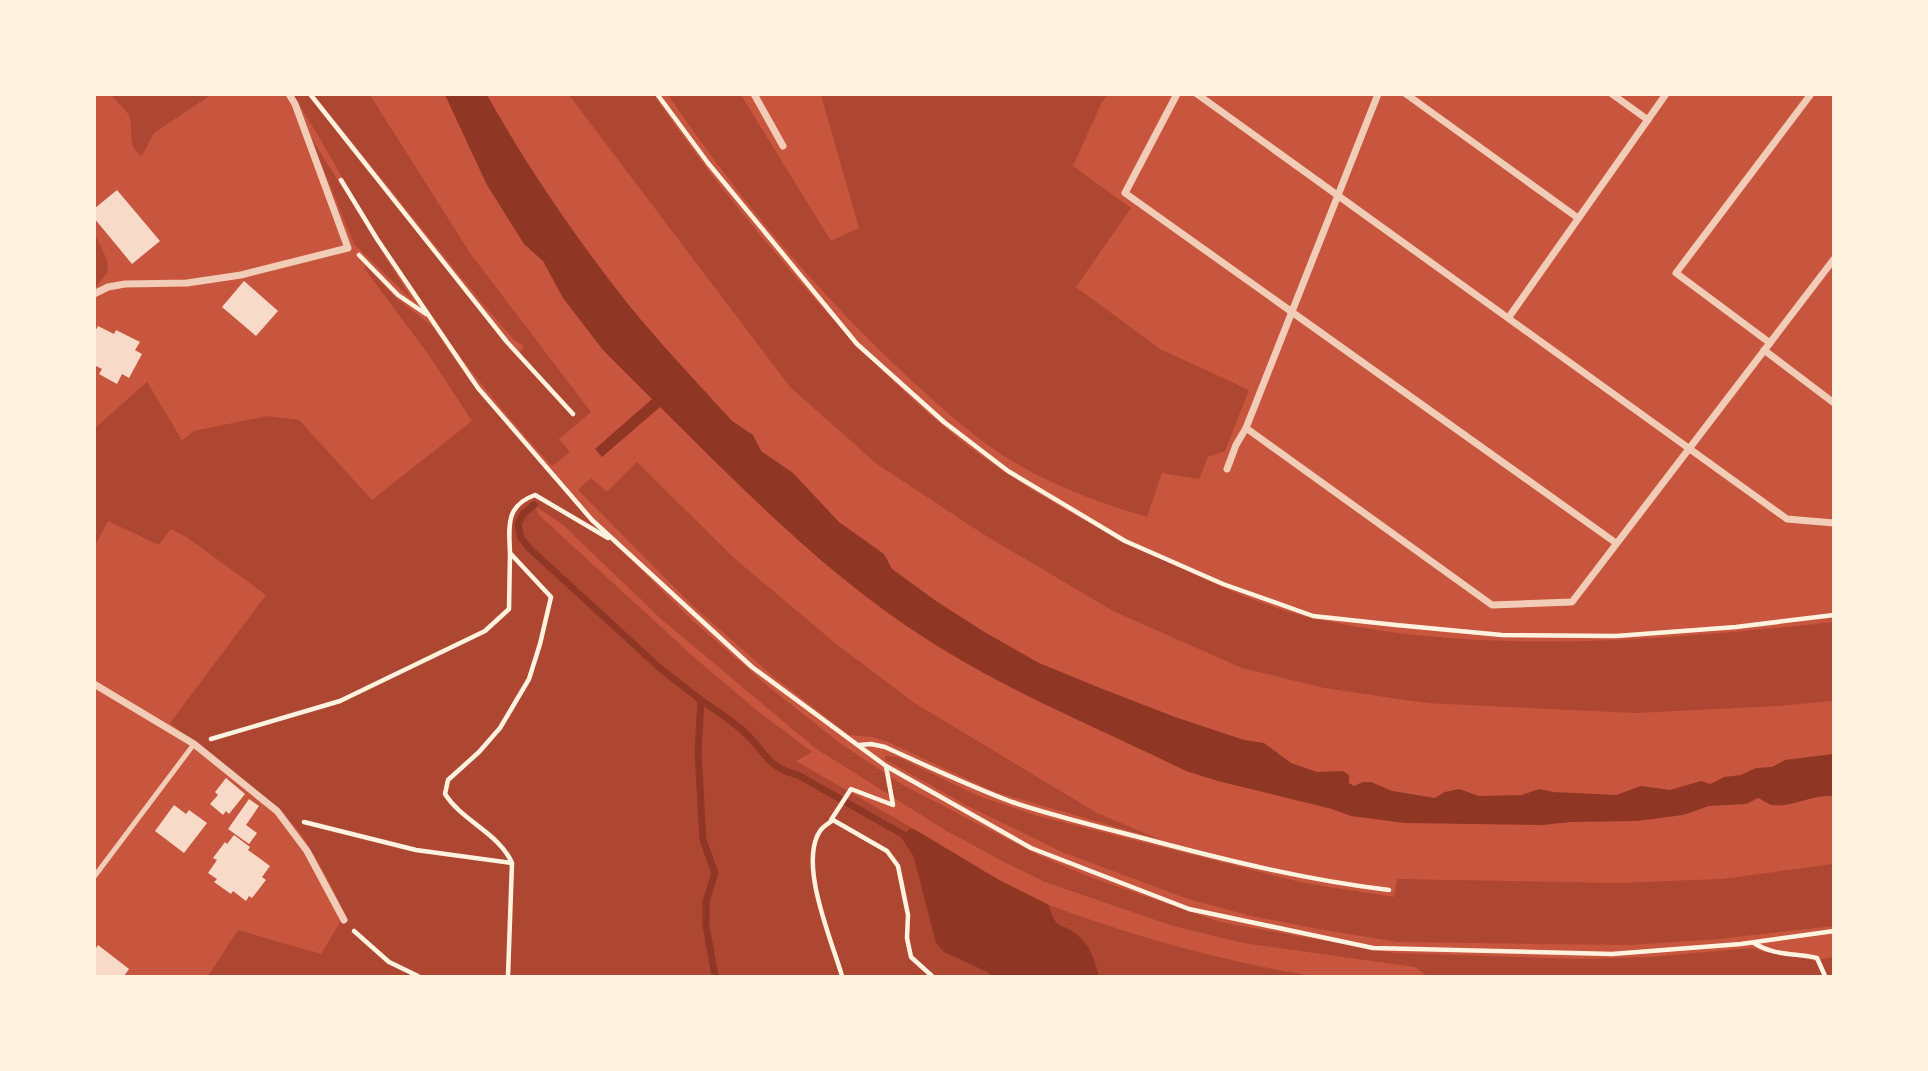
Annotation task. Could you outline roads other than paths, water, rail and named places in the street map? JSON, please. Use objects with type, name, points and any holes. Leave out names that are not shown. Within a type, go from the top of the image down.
[{"type":"street","points":[[94,294],[108,287],[125,284],[187,282],[241,275],[348,248],[289,94]]},
{"type":"street","points":[[754,94],[783,146]]},
{"type":"street","points":[[1177,94],[1125,193],[1616,543]]},
{"type":"street","points":[[1197,94],[1787,519],[1833,523]]},
{"type":"street","points":[[1227,470],[1378,94]]},
{"type":"street","points":[[1406,94],[1578,218]]},
{"type":"street","points":[[1612,94],[1648,120]]},
{"type":"street","points":[[1508,317],[1666,94]]},
{"type":"street","points":[[1770,343],[1676,273],[1811,94]]},
{"type":"street","points":[[1246,428],[1492,606],[1572,602],[1833,259]]},
{"type":"street","points":[[1764,350],[1833,403]]},
{"type":"street","points":[[94,684],[194,744],[277,811],[307,851],[344,920]]},
{"type":"lane","points":[[94,877],[194,744]]},
{"type":"waterway","points":[[534,505],[523,514],[518,524],[521,538],[529,548],[662,670],[701,700],[698,752],[703,840],[715,873],[706,901],[706,926],[715,976]]},
{"type":"waterway","points":[[701,700],[742,730],[778,767],[798,775],[904,835]]}]
